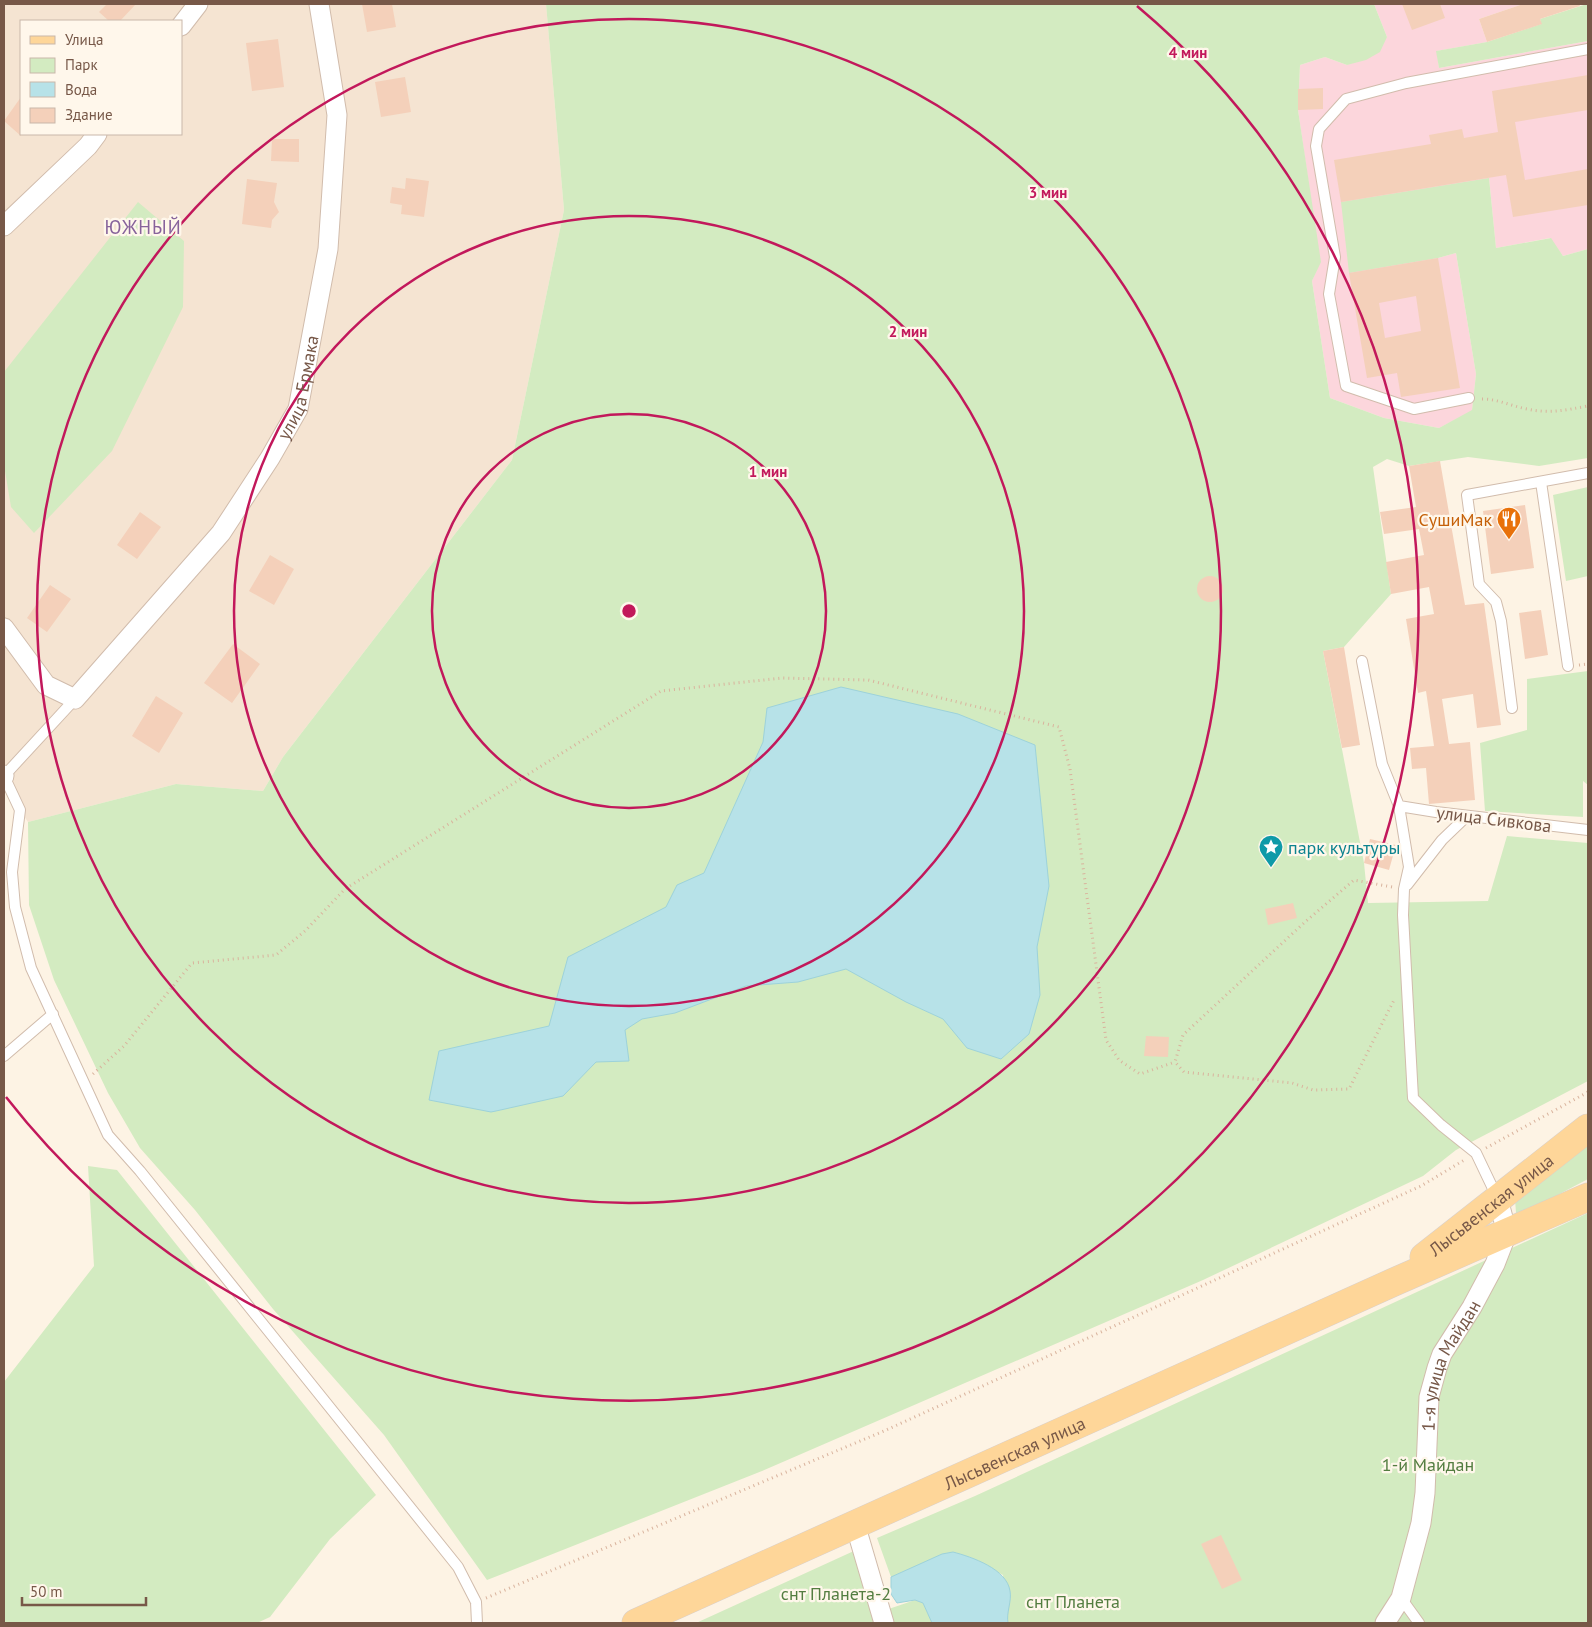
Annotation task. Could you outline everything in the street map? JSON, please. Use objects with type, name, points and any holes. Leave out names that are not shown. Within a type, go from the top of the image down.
[{"type":"main road","name":"Лысьвенская улица","points":[[1394,1282],[1588,1128]]},
{"type":"main road","name":"Лысьвенская улица","points":[[636,1623],[1394,1282],[1588,1197]]},
{"type":"street","points":[[182,25],[198,4]]},
{"type":"street","name":"улица Ермака","points":[[75,699],[221,533],[270,458],[298,408],[328,249],[337,115],[319,4]]},
{"type":"street","points":[[4,226],[88,146],[96,135]]},
{"type":"street","points":[[4,628],[46,685],[75,699]]},
{"type":"street","points":[[1498,1199],[1507,1232]]},
{"type":"street","name":"1-я улица Майдан","points":[[1385,1623],[1401,1598],[1420,1523],[1425,1492],[1429,1397],[1437,1368],[1442,1354],[1472,1307],[1495,1264],[1507,1232]]},
{"type":"street","points":[[855,1524],[884,1623]]},
{"type":"lane","points":[[1469,398],[1414,409],[1346,386],[1329,294],[1335,257],[1316,146],[1319,129],[1346,99],[1406,83],[1588,49]]},
{"type":"lane","points":[[1512,708],[1501,621],[1496,602],[1479,584],[1467,495],[1588,473]]},
{"type":"lane","points":[[1541,482],[1568,666]]},
{"type":"lane","points":[[1362,661],[1382,764],[1399,806],[1410,867],[1404,889],[1403,915],[1413,1098],[1476,1153],[1498,1199]]},
{"type":"lane","points":[[75,699],[4,776],[20,810],[12,872],[16,907],[31,968],[108,1135],[140,1171],[458,1567],[476,1602],[477,1623]]},
{"type":"lane","name":"улица Сивкова","points":[[1399,806],[1588,830]]},
{"type":"lane","points":[[1404,889],[1442,840],[1467,816]]},
{"type":"lane","points":[[4,1056],[53,1014]]},
{"type":"lane","points":[[1401,1598],[1418,1623]]},
{"type":"path","points":[[1469,398],[1495,399],[1525,409],[1554,413],[1588,406]]},
{"type":"path","points":[[85,1083],[124,1046],[192,964],[276,955],[305,931],[345,889],[661,691],[782,678],[868,680],[1059,727],[1070,768],[1106,1040],[1119,1060],[1140,1074],[1175,1062]]},
{"type":"path","points":[[1175,1062],[1183,1035],[1304,922],[1354,880],[1404,889]]},
{"type":"path","points":[[1175,1062],[1184,1072],[1292,1083],[1313,1090],[1349,1090],[1406,975]]},
{"type":"path","points":[[476,1602],[884,1432],[1421,1186],[1476,1153],[1588,1092]]},
{"type":"shaded area","name":"ЮЖНЫЙ","points":[[4,4],[546,4],[564,210],[512,460],[283,757],[263,791],[176,784],[28,822],[4,786]]},
{"type":"shaded area","points":[[1374,4],[1523,4],[1479,19],[1487,42],[1437,51],[1439,68],[1588,41],[1588,249],[1563,256],[1550,238],[1496,248],[1489,178],[1438,258],[1456,253],[1476,374],[1472,411],[1439,428],[1384,418],[1330,398],[1312,281],[1320,262],[1298,110],[1300,65],[1325,57],[1347,65],[1387,37]]},
{"type":"green space","points":[[546,4],[1374,4],[1387,37],[1380,52],[1366,60],[1347,65],[1325,57],[1300,65],[1298,110],[1321,262],[1312,281],[1330,398],[1384,418],[1439,428],[1472,410],[1476,374],[1456,253],[1438,258],[1349,273],[1341,202],[1489,178],[1496,248],[1551,238],[1563,256],[1588,249],[1588,458],[1539,466],[1468,457],[1409,466],[1387,459],[1373,467],[1391,594],[1344,647],[1323,651],[1364,863],[1368,903],[1488,901],[1507,836],[1588,843],[1588,1081],[1456,1150],[1423,1176],[1203,1280],[762,1471],[487,1580],[384,1435],[273,1309],[195,1210],[140,1148],[108,1093],[54,980],[29,905],[28,822],[176,784],[263,791],[283,757],[512,460],[564,210]]},
{"type":"green space","points":[[1587,4],[1588,41],[1439,68],[1436,51],[1487,42],[1541,24],[1540,19]]},
{"type":"green space","points":[[138,202],[184,241],[183,307],[112,451],[34,533],[11,507],[4,465],[4,372]]},
{"type":"green space","points":[[1588,487],[1588,576],[1566,581],[1553,495]]},
{"type":"green space","points":[[1588,671],[1588,785],[1583,781],[1583,817],[1485,811],[1480,743],[1527,730],[1527,679]]},
{"type":"green space","points":[[1588,1142],[1588,1179],[1531,1209],[1516,1213],[1515,1199]]},
{"type":"green space","points":[[88,1166],[117,1170],[376,1495],[330,1539],[270,1617],[257,1623],[4,1623],[4,1382],[94,1266]]},
{"type":"green space","name":"1-й Майдан","points":[[1588,1213],[1588,1623],[1008,1623],[1003,1575],[970,1557],[907,1570],[891,1577],[877,1538],[975,1496]]},
{"type":"green space","name":"снт Планета-2","points":[[856,1550],[877,1613],[915,1600],[923,1603],[932,1623],[696,1623]]},
{"type":"water","points":[[841,687],[958,714],[1035,745],[1049,886],[1037,947],[1040,995],[1029,1034],[1001,1059],[967,1048],[943,1019],[906,1002],[846,969],[798,982],[746,986],[675,1013],[642,1019],[625,1030],[629,1061],[596,1062],[563,1096],[491,1112],[429,1100],[439,1051],[549,1026],[568,957],[666,907],[677,885],[704,873],[763,742],[767,708]]},
{"type":"water","points":[[953,1552],[988,1565],[1002,1576],[1010,1591],[1008,1623],[932,1623],[923,1603],[915,1600],[897,1603],[891,1594],[891,1577],[942,1554]]},
{"type":"building","points":[[107,4],[136,4],[121,20],[108,20],[99,12]]},
{"type":"building","points":[[362,4],[392,4],[396,27],[367,32]]},
{"type":"building","points":[[1402,4],[1440,4],[1445,18],[1412,30]]},
{"type":"building","points":[[1523,4],[1579,4],[1580,6],[1540,19],[1542,24],[1487,42],[1479,19]]},
{"type":"building","points":[[278,39],[284,87],[252,91],[246,43]]},
{"type":"building","points":[[1588,75],[1588,110],[1515,122],[1525,180],[1588,169],[1588,205],[1513,217],[1506,175],[1341,202],[1334,160],[1431,144],[1429,135],[1462,129],[1464,138],[1498,132],[1492,91]]},
{"type":"building","points":[[405,77],[411,112],[381,117],[375,82]]},
{"type":"building","points":[[1323,88],[1323,109],[1298,110],[1298,89]]},
{"type":"building","points":[[20,98],[21,136],[4,121]]},
{"type":"building","points":[[272,139],[299,139],[299,162],[271,161]]},
{"type":"building","points":[[406,178],[429,181],[424,217],[401,214],[402,205],[390,203],[392,187],[405,189]]},
{"type":"building","points":[[247,179],[277,183],[274,202],[279,212],[272,220],[271,228],[242,224]]},
{"type":"building","points":[[1438,258],[1460,388],[1401,397],[1397,373],[1367,378],[1349,273]],"holes":[[[1416,296],[1421,331],[1385,338],[1379,303]]]},
{"type":"building","points":[[1440,461],[1465,605],[1484,603],[1501,725],[1477,728],[1473,694],[1442,699],[1449,744],[1470,742],[1475,800],[1429,804],[1426,768],[1412,769],[1410,748],[1434,746],[1426,691],[1418,693],[1406,619],[1434,614],[1429,587],[1391,594],[1386,562],[1424,555],[1419,529],[1384,534],[1380,512],[1416,507],[1409,466]]},
{"type":"building","points":[[1525,505],[1534,568],[1491,574],[1483,511]]},
{"type":"building","points":[[140,512],[161,527],[137,559],[117,545]]},
{"type":"building","points":[[270,555],[294,569],[274,605],[249,591]]},
{"type":"building","points":[[1210,576],[1219,580],[1223,589],[1219,598],[1210,602],[1201,598],[1197,589],[1201,580]]},
{"type":"building","points":[[50,585],[71,599],[47,632],[27,618]]},
{"type":"building","points":[[1541,610],[1548,655],[1525,659],[1519,613]]},
{"type":"building","points":[[233,644],[260,664],[232,703],[204,683]]},
{"type":"building","points":[[1344,647],[1360,745],[1342,748],[1323,651]]},
{"type":"building","points":[[156,696],[183,713],[159,753],[132,736]]},
{"type":"building","points":[[1370,839],[1396,845],[1389,870],[1364,863]]},
{"type":"building","points":[[1293,903],[1297,918],[1268,925],[1265,909]]},
{"type":"building","points":[[1146,1036],[1169,1037],[1168,1057],[1144,1056]]},
{"type":"building","points":[[1221,1535],[1242,1580],[1222,1589],[1201,1544]]},
{"type":"place","name":"СушиМак","points":[[1509,540]]},
{"type":"place","name":"парк культуры","points":[[1271,868]]},
{"type":"district","name":"ЮЖНЫЙ","points":[[143,227]]},
{"type":"park label","name":"снт Планета","points":[[1073,1601]]}]
